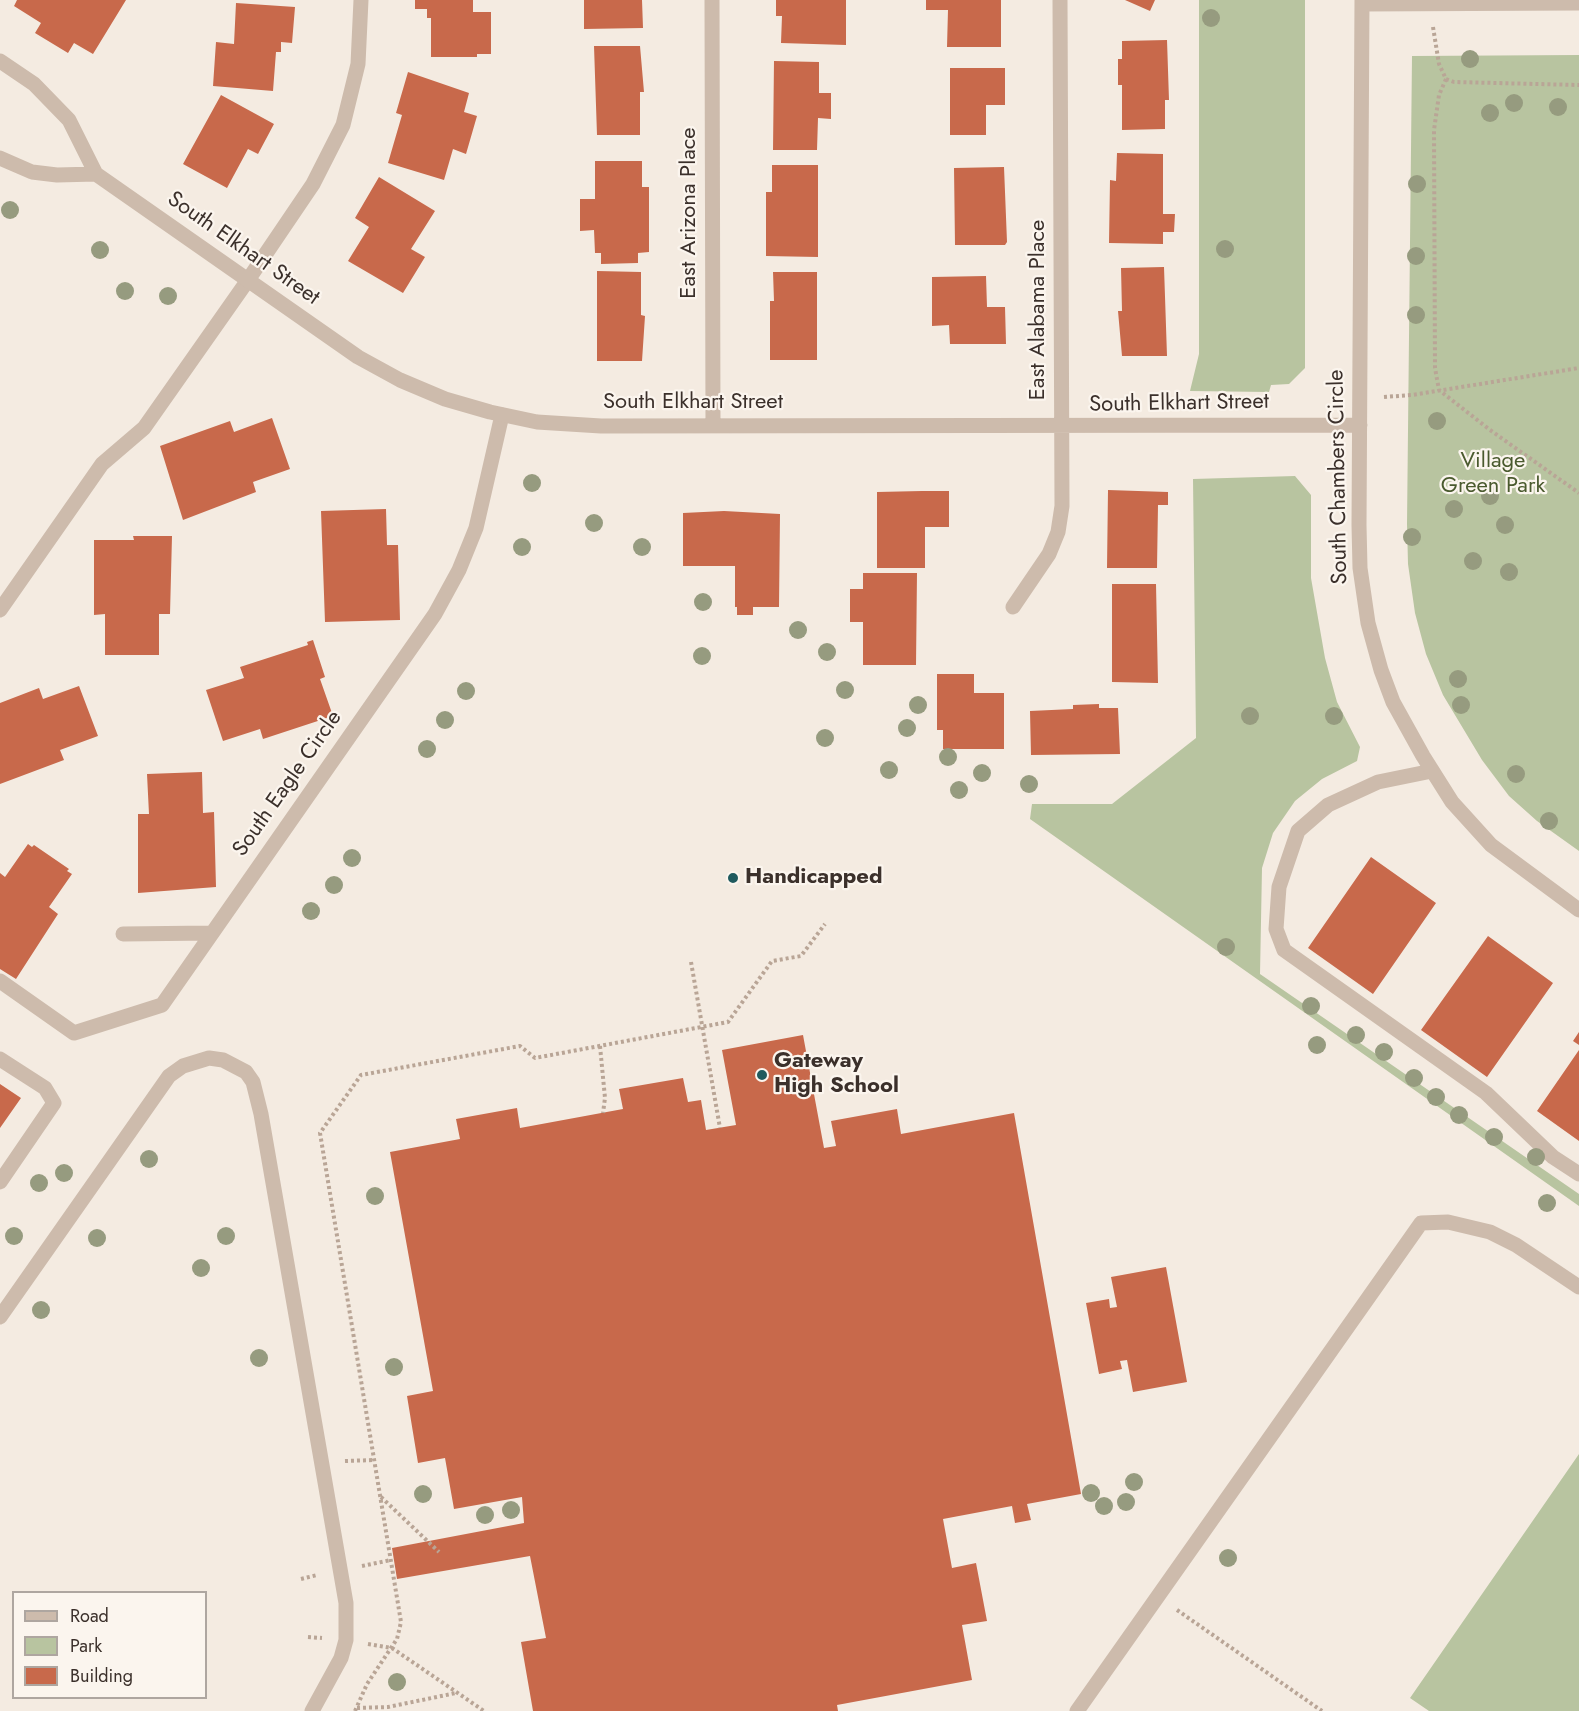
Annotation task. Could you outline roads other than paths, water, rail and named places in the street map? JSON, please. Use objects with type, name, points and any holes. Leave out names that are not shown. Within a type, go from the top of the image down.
[{"type":"street","points":[[0,610],[102,464],[144,428],[313,184],[343,125],[358,64],[362,0]]},
{"type":"street","name":"East Arizona Place","points":[[712,0],[713,426]]},
{"type":"street","name":"East Alabama Place","points":[[1013,607],[1045,562],[1058,532],[1062,506],[1060,0]]},
{"type":"street","points":[[1362,2],[1579,3]]},
{"type":"street","name":"South Chambers Circle","points":[[1362,2],[1360,547],[1368,623],[1393,702],[1432,771],[1460,812],[1485,840],[1579,910]]},
{"type":"street","name":"South Elkhart Street","points":[[0,60],[34,84],[69,120],[96,174],[358,357],[400,380],[444,399],[502,415],[537,422],[601,426],[1062,428],[1360,425]]},
{"type":"street","points":[[0,158],[32,172],[57,175],[96,174]]},
{"type":"street","name":"South Eagle Circle","points":[[0,981],[74,1033],[162,1005],[444,596],[459,570],[476,528],[502,415]]},
{"type":"street","points":[[1432,771],[1378,782],[1328,805],[1298,831],[1279,887],[1276,929],[1284,950],[1486,1093],[1553,1157],[1579,1174]]},
{"type":"street","points":[[123,934],[211,933]]},
{"type":"street","points":[[0,1317],[170,1076],[183,1066],[209,1058],[234,1064],[246,1072],[253,1082],[261,1114],[346,1603],[346,1640],[341,1658],[312,1711]]},
{"type":"street","points":[[0,1059],[45,1088],[54,1103],[0,1182]]},
{"type":"street","points":[[1077,1711],[1421,1223],[1448,1221],[1490,1232],[1516,1245],[1579,1287]]},
{"type":"place","name":"Handicapped","points":[[733,878]]},
{"type":"place","name":"Gateway High School","points":[[762,1075]]},
{"type":"park label","name":"Village Green Park","points":[[1493,474]]}]
